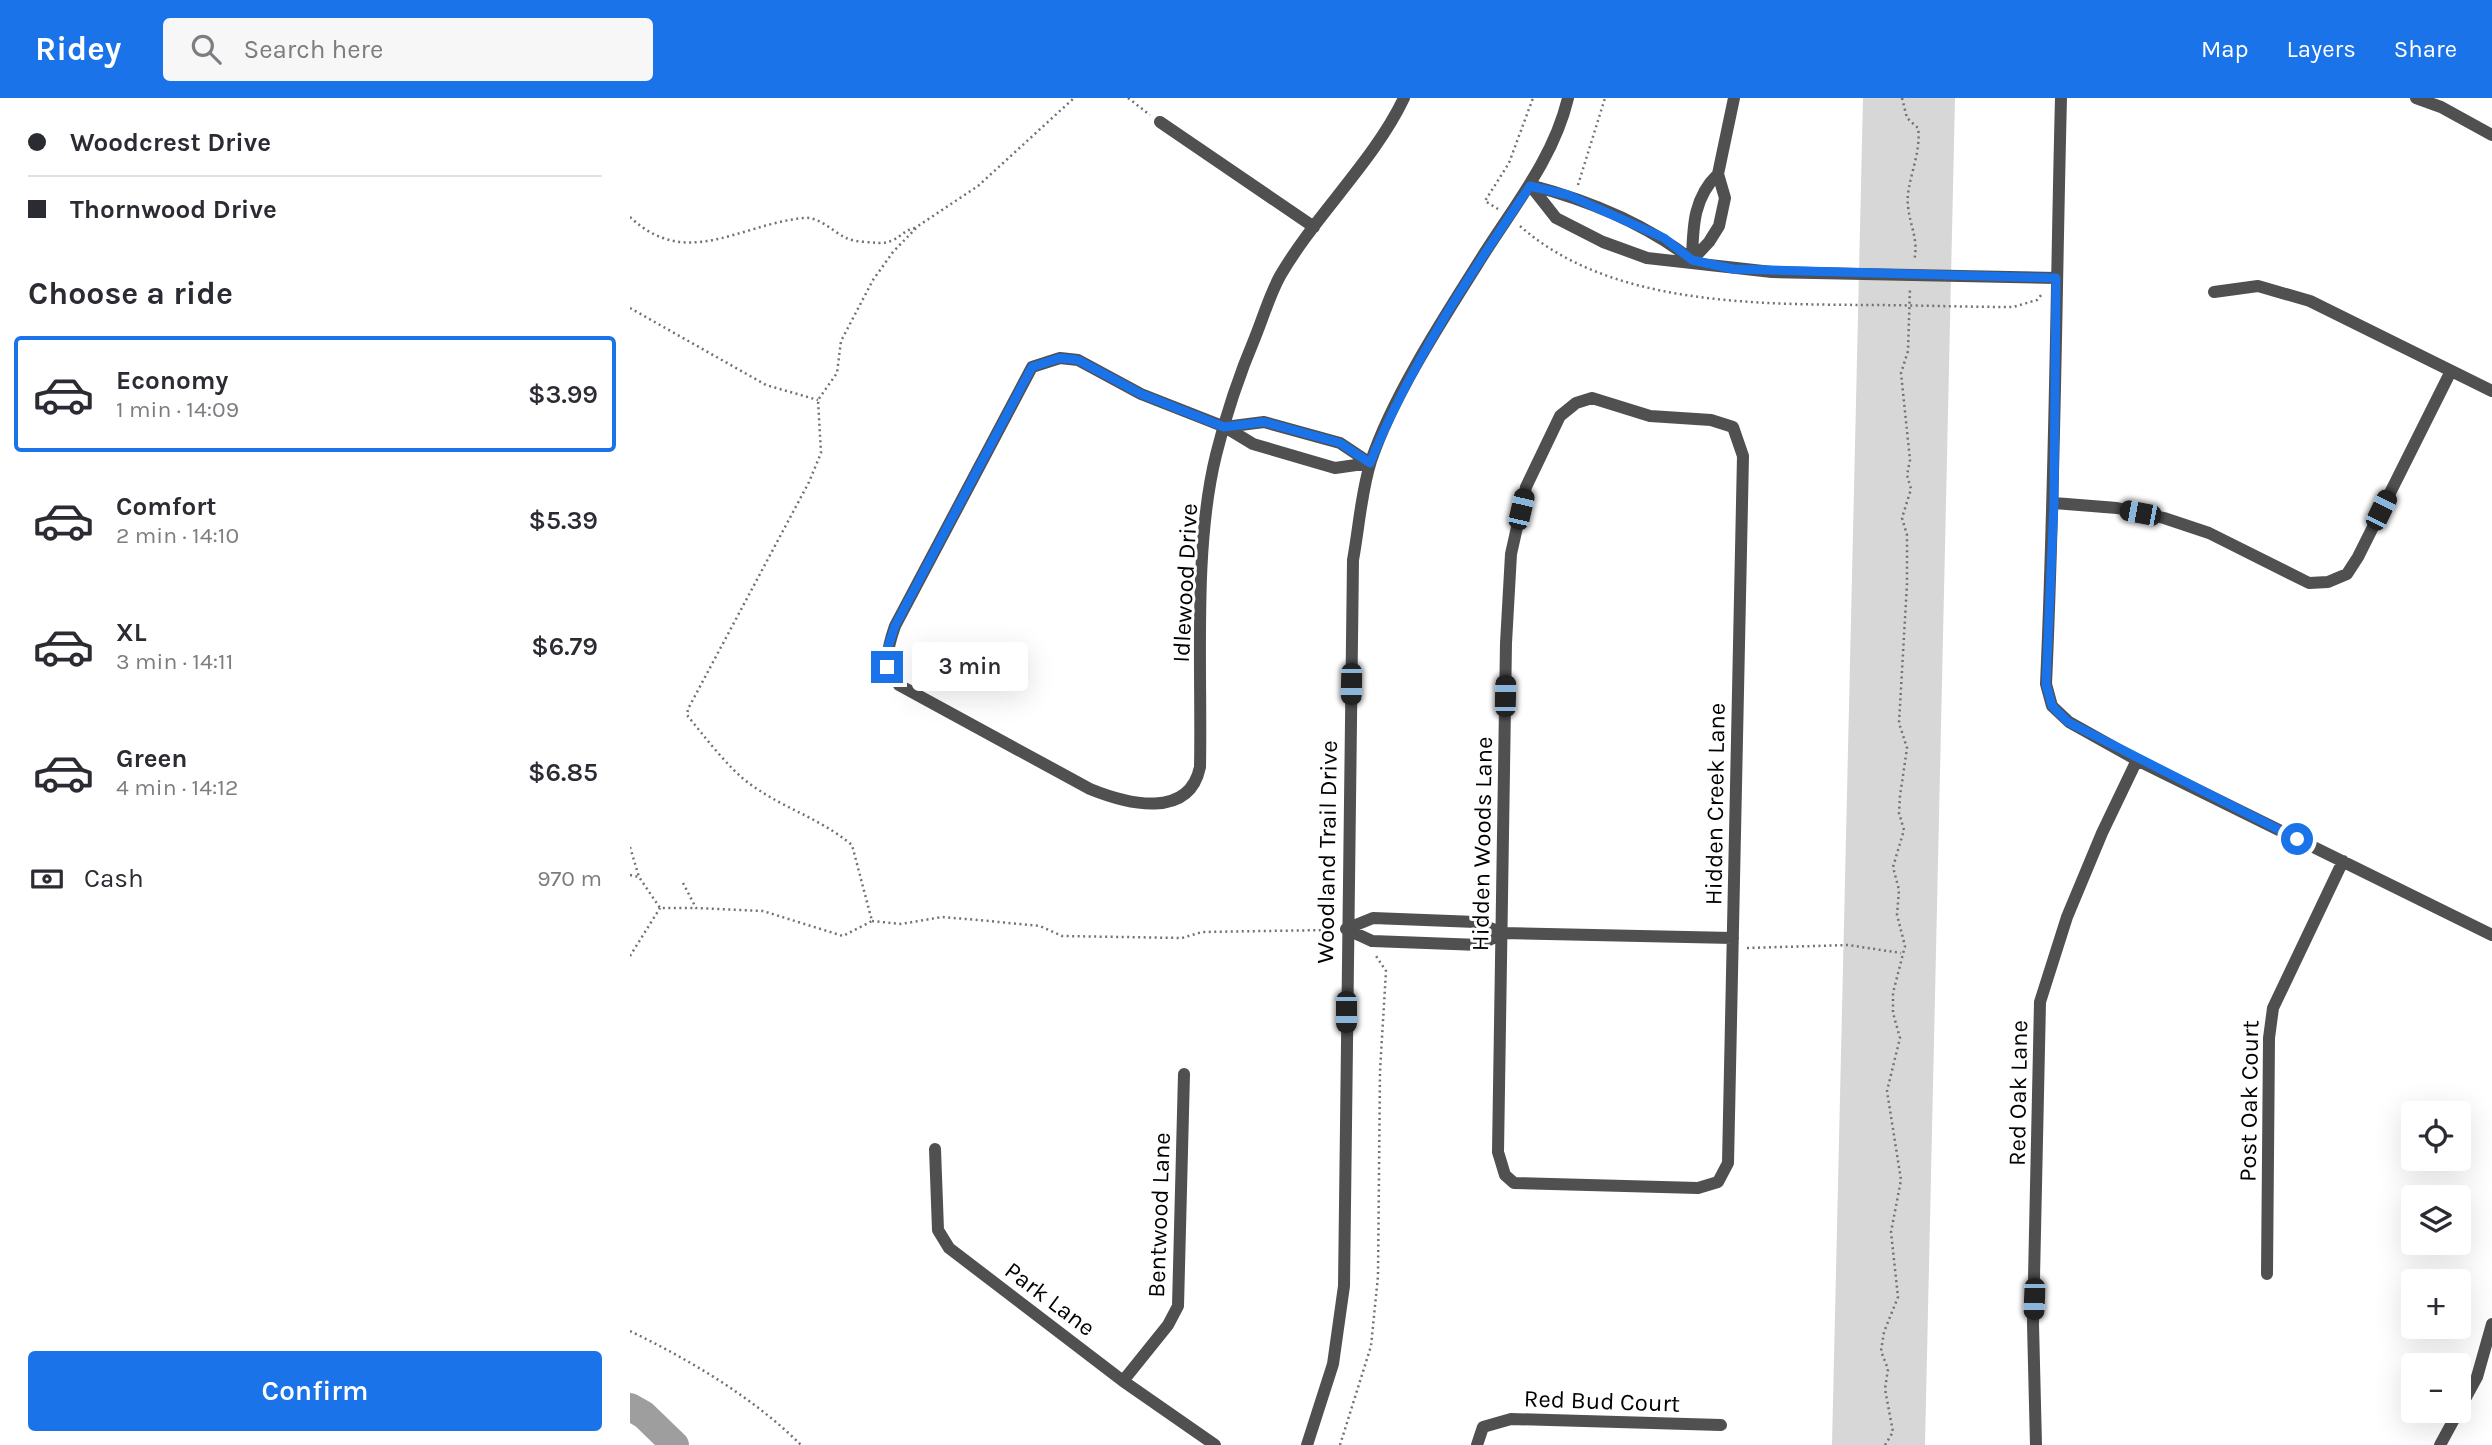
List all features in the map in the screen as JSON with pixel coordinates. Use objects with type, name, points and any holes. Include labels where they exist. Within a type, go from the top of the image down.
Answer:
[{"type":"street","name":"Idlewood Drive","points":[[1224,427],[1141,394],[1078,360],[1060,358],[1032,367],[895,626],[888,647],[887,667],[899,685],[1090,789],[1118,800],[1167,802],[1182,797],[1197,784],[1200,767],[1203,543],[1216,457],[1224,427],[1243,366],[1279,277],[1392,122],[1404,98]]},
{"type":"street","name":"Woodland Trail Drive","points":[[1307,1445],[1333,1364],[1341,1321],[1353,560],[1370,463],[1384,430],[1438,326],[1530,186],[1562,123],[1568,98]]},
{"type":"street","points":[[1692,260],[1709,242],[1719,226],[1724,198],[1718,174],[1734,98]]},
{"type":"street","points":[[2061,98],[2054,503],[2046,684],[2052,706],[2068,722],[2137,760],[2492,935]]},
{"type":"street","points":[[2416,98],[2441,107],[2492,135]]},
{"type":"street","points":[[1160,122],[1314,227]]},
{"type":"street","points":[[1692,260],[1693,222],[1704,188],[1718,174]]},
{"type":"street","points":[[1530,186],[1568,195],[1664,238],[1692,260]]},
{"type":"street","points":[[1530,186],[1556,218],[1603,242],[1647,258],[1692,260],[1733,269],[1772,272],[2056,278]]},
{"type":"street","points":[[2214,292],[2258,286],[2310,301],[2492,391]]},
{"type":"street","points":[[2054,503],[2117,508],[2164,518],[2209,533],[2309,583],[2328,582],[2347,574],[2358,557],[2451,371]]},
{"type":"street","name":"Hidden Creek Lane","points":[[1576,403],[1592,398],[1650,416],[1711,420],[1732,427],[1743,456],[1728,1163],[1718,1181]]},
{"type":"street","name":"Hidden Woods Lane","points":[[1576,403],[1560,416],[1527,487],[1511,554],[1506,643],[1498,1152],[1505,1175],[1514,1183],[1529,1185],[1698,1188],[1718,1181]]},
{"type":"street","points":[[1224,427],[1264,422],[1340,443],[1370,463]]},
{"type":"street","points":[[1224,427],[1253,444],[1335,468],[1370,463]]},
{"type":"street","name":"Red Oak Lane","points":[[2036,1445],[2033,1324],[2040,1002],[2067,917],[2102,833],[2137,760]]},
{"type":"street","name":"Post Oak Court","points":[[2267,1274],[2269,1038],[2273,1008],[2343,861]]},
{"type":"street","points":[[1346,929],[1373,918],[1476,922],[1502,933],[1733,943]]},
{"type":"street","points":[[1346,929],[1372,942],[1480,944],[1502,933]]},
{"type":"street","name":"Bentwood Lane","points":[[1124,1381],[1168,1325],[1178,1306],[1184,1074]]},
{"type":"street","name":"Park Lane","points":[[935,1149],[938,1230],[949,1248],[1124,1381],[1212,1443],[1226,1445]]},
{"type":"street","points":[[2440,1445],[2477,1377],[2492,1324]]},
{"type":"street","name":"Red Bud Court","points":[[1477,1445],[1483,1427],[1511,1419],[1721,1425]]},
{"type":"path","points":[[873,921],[852,845],[803,812],[779,803],[746,782],[687,715],[688,709],[817,463],[821,453],[818,400],[837,373],[841,341],[873,279],[893,252],[916,228],[978,186],[1074,98]]},
{"type":"path","points":[[1128,98],[1160,122]]},
{"type":"path","points":[[1568,195],[1578,185],[1605,98]]},
{"type":"path","points":[[1885,1445],[1893,1432],[1885,1389],[1888,1370],[1881,1351],[1884,1332],[1898,1297],[1891,1232],[1901,1180],[1887,1091],[1900,1038],[1893,1003],[1901,953],[1905,946],[1897,915],[1899,890],[1893,867],[1904,830],[1899,813],[1899,796],[1906,748],[1899,723],[1907,535],[1902,519],[1911,489],[1907,475],[1910,460],[1901,373],[1908,351],[1911,274],[1917,247],[1916,231],[1907,204],[1920,139],[1919,128],[1907,118],[1902,98]]},
{"type":"path","points":[[630,217],[651,234],[684,245],[806,217],[848,239],[879,243],[893,243],[909,228],[916,228]]},
{"type":"path","points":[[630,308],[765,385],[818,400]]},
{"type":"path","points":[[630,846],[639,877],[660,908]]},
{"type":"path","points":[[630,875],[639,877]]},
{"type":"path","points":[[683,883],[696,908]]},
{"type":"path","points":[[660,908],[763,911],[843,936],[873,921],[901,924],[942,917],[1040,926],[1062,936],[1182,938],[1202,932],[1329,930],[1327,956],[1377,956],[1386,971],[1380,1071],[1378,1276],[1371,1346],[1340,1445]]},
{"type":"path","points":[[630,956],[660,908]]},
{"type":"path","points":[[1733,943],[1848,945],[1901,953]]},
{"type":"path","points":[[630,1331],[664,1348],[731,1390],[801,1445]]},
{"type":"shaded area","points":[[1863,98],[1955,98],[1925,1445],[1832,1445]]},
{"type":"waterway","points":[[630,1407],[644,1415],[675,1445]]},
{"type":"route","points":[[887,667],[888,647],[895,626],[1032,367],[1060,358],[1078,360],[1141,394],[1224,427],[1264,422],[1340,443],[1370,463],[1384,430],[1438,326],[1530,186],[1568,195],[1664,238],[1692,260],[1733,269],[2056,278],[2054,503],[2046,684],[2052,706],[2068,722],[2137,760],[2297,839]]}]
